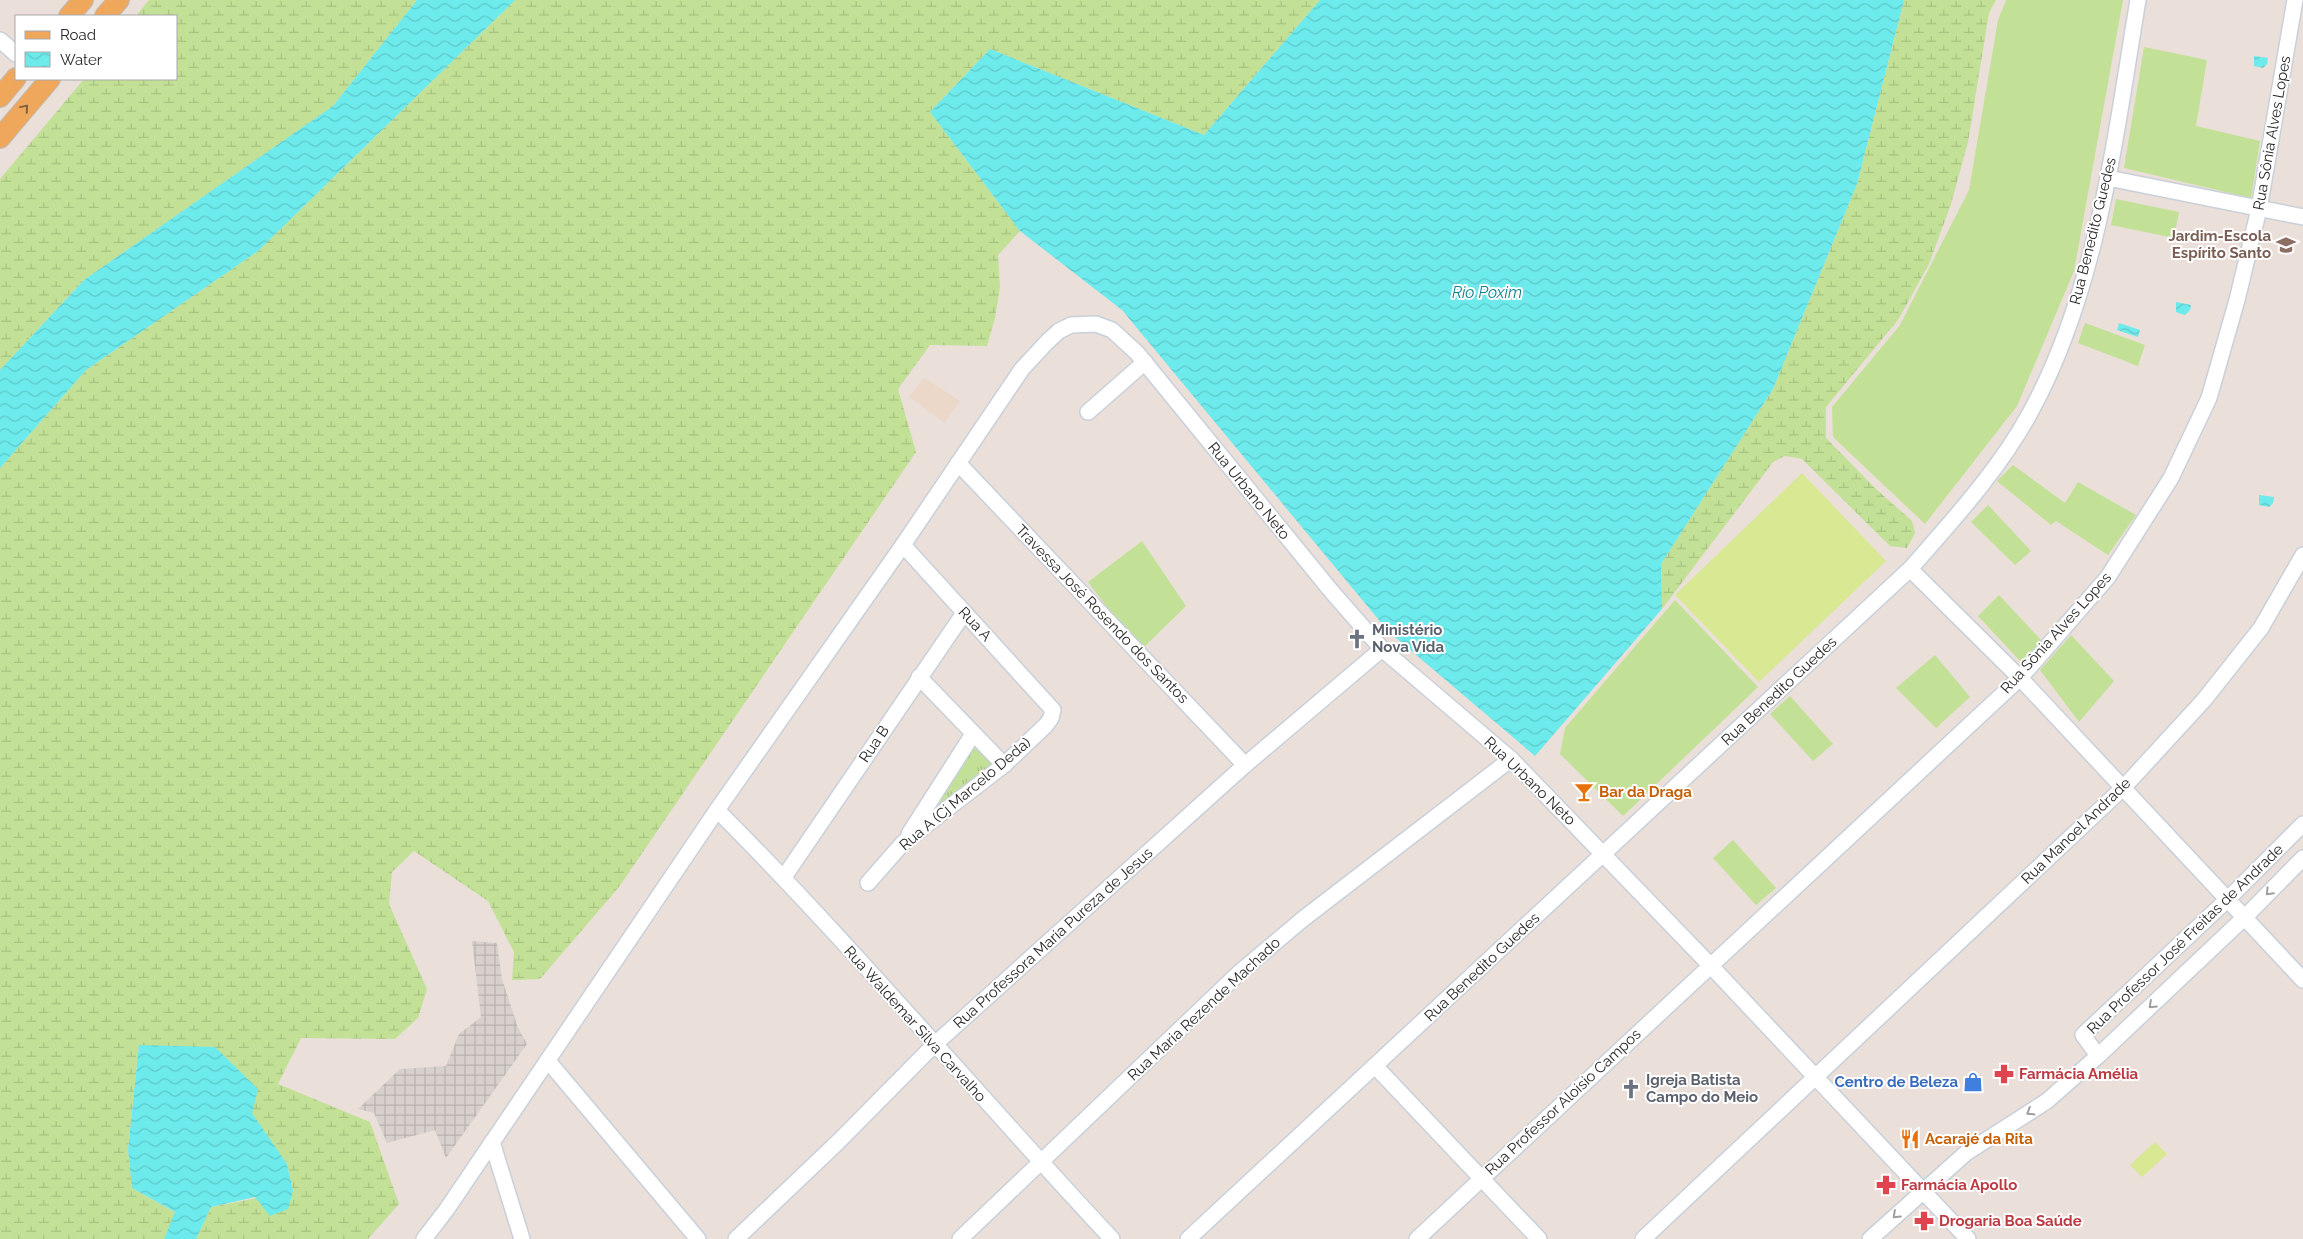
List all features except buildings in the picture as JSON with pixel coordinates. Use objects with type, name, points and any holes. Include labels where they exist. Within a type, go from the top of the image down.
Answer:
[{"type":"main road","points":[[70,15],[83,0]]},
{"type":"main road","points":[[106,15],[120,0]]},
{"type":"main road","points":[[0,97],[15,79]]},
{"type":"main road","points":[[0,138],[49,80]]},
{"type":"street","name":"Rua Benedito Guedes","points":[[1188,1239],[1910,569],[1980,489],[2030,413],[2056,356],[2081,293],[2108,178],[2138,0]]},
{"type":"street","name":"Rua Sônia Alves Lopes","points":[[1710,965],[2020,678],[2108,577],[2171,478],[2209,398],[2237,300],[2259,209],[2295,0]]},
{"type":"street","points":[[0,40],[15,53]]},
{"type":"street","points":[[2108,178],[2259,209],[2303,216]]},
{"type":"street","name":"Rua Urbano Neto","points":[[958,464],[1022,369],[1059,331],[1071,325],[1096,324],[1112,330],[1144,362],[1332,592],[1382,649],[1511,759],[1710,965],[1814,1078],[1968,1239]]},
{"type":"street","points":[[1088,412],[1144,362]]},
{"type":"street","points":[[424,1239],[448,1209],[717,810],[958,464]]},
{"type":"street","name":"Travessa José Rosendo dos Santos","points":[[958,464],[1246,765]]},
{"type":"street","name":"Rua A","points":[[903,545],[1049,703]]},
{"type":"street","name":"Rua Manoel Andrade","points":[[1642,1239],[2124,787],[2204,700],[2261,628],[2303,556]]},
{"type":"street","points":[[1910,569],[2020,678],[2303,980]]},
{"type":"street","name":"Rua B","points":[[784,877],[964,613]]},
{"type":"street","name":"Rua Professora Maria Pureza de Jesus","points":[[736,1239],[838,1142],[934,1045],[1246,765],[1382,649]]},
{"type":"street","points":[[919,677],[1004,765]]},
{"type":"street","name":"Rua A (Cj Marcelo Deda)","points":[[868,883],[903,842],[1004,765],[1051,718],[1053,710],[1049,703]]},
{"type":"street","points":[[903,842],[973,734]]},
{"type":"street","name":"Rua Maria Rezende Machado","points":[[960,1239],[1240,972],[1311,913],[1511,759]]},
{"type":"street","name":"Rua Waldemar Silva Carvalho","points":[[717,810],[784,877],[1040,1162],[1112,1239]]},
{"type":"street","name":"Rua Professor José Freitas de Andrade","points":[[2098,1056],[2083,1035],[2228,899],[2303,824]]},
{"type":"street","name":"Rua Professor José Freitas de Andrade","points":[[1870,1239],[1966,1153],[2048,1101],[2245,917],[2303,858]]},
{"type":"street","name":"Rua Professor Aloisio Campos","points":[[1417,1239],[1710,965]]},
{"type":"street","points":[[548,1060],[698,1239]]},
{"type":"street","points":[[1375,1066],[1539,1239]]},
{"type":"street","points":[[492,1142],[522,1239]]},
{"type":"shaded area","points":[[924,378],[960,401],[945,423],[909,397]]},
{"type":"shaded area","points":[[472,941],[497,943],[502,979],[518,1028],[527,1044],[446,1158],[435,1130],[387,1143],[374,1113],[358,1109],[400,1069],[446,1066],[459,1034],[481,1017]]},
{"type":"green space","points":[[149,0],[417,0],[333,106],[84,280],[0,370],[0,179],[83,80],[178,80],[178,15],[137,15]]},
{"type":"green space","points":[[515,0],[1320,0],[1204,135],[990,49],[930,112],[1020,231],[998,255],[1000,287],[995,318],[987,346],[930,345],[898,389],[916,452],[619,887],[540,979],[512,980],[514,952],[488,901],[414,851],[392,872],[389,904],[427,989],[418,1018],[395,1039],[301,1038],[278,1084],[370,1122],[399,1204],[368,1239],[196,1239],[211,1207],[293,1191],[287,1164],[251,1113],[139,1045],[128,1150],[132,1188],[176,1213],[164,1239],[0,1239],[0,468],[86,370],[258,251]]},
{"type":"green space","points":[[1904,0],[1996,0],[1989,13],[1968,142],[1951,204],[1929,264],[1898,320],[1826,407],[1826,438],[1876,489],[1912,521],[1915,533],[1907,548],[1890,546],[1802,459],[1785,456],[1773,462],[1662,609],[1661,564],[1773,389],[1857,184]]},
{"type":"green space","points":[[2006,0],[2123,0],[2074,271],[2017,406],[1925,524],[1833,437],[1832,407],[1900,325],[1969,190],[1998,20]]},
{"type":"green space","points":[[2144,47],[2207,60],[2196,126],[2260,141],[2251,198],[2124,168]]},
{"type":"green space","points":[[2116,199],[2179,212],[2174,238],[2111,225]]},
{"type":"green space","points":[[2085,323],[2145,345],[2138,366],[2078,343]]},
{"type":"green space","points":[[2013,465],[2065,503],[2078,482],[2136,515],[2108,555],[2056,521],[2051,525],[1997,481]]},
{"type":"green space","points":[[1802,473],[1886,561],[1759,682],[1675,595]]},
{"type":"green space","points":[[1988,505],[2031,551],[2015,565],[1971,522]]},
{"type":"green space","points":[[1142,541],[1186,606],[1140,651],[1088,582]]},
{"type":"green space","points":[[1999,595],[2042,641],[2021,662],[1978,616]]},
{"type":"green space","points":[[1675,600],[1758,687],[1623,816],[1560,754],[1565,728]]},
{"type":"green space","points":[[2071,635],[2114,681],[2079,722],[2040,670]]},
{"type":"green space","points":[[1935,655],[1970,697],[1936,728],[1896,688]]},
{"type":"green space","points":[[1790,696],[1833,744],[1813,761],[1770,714]]},
{"type":"green space","points":[[973,745],[994,765],[925,819]]},
{"type":"green space","points":[[1733,840],[1776,888],[1756,905],[1713,858]]},
{"type":"green space","points":[[2155,1142],[2167,1154],[2142,1177],[2130,1165]]},
{"type":"water","points":[[417,0],[515,0],[258,251],[86,370],[0,468],[0,370],[84,280],[333,106]]},
{"type":"water","name":"Rio Poxim","points":[[1320,0],[1904,0],[1857,184],[1773,389],[1661,564],[1662,609],[1535,756],[1388,631],[1122,310],[1020,231],[930,112],[990,49],[1204,135]]},
{"type":"water","points":[[2254,56],[2268,58],[2267,64],[2263,68],[2254,66]]},
{"type":"water","points":[[2176,302],[2191,305],[2190,310],[2185,315],[2176,312]]},
{"type":"water","points":[[2119,323],[2140,330],[2138,337],[2117,330]]},
{"type":"water","points":[[2259,495],[2274,497],[2273,503],[2269,507],[2259,505]]},
{"type":"water","points":[[139,1045],[215,1047],[258,1089],[252,1113],[287,1164],[293,1191],[288,1209],[270,1216],[255,1197],[211,1207],[196,1239],[164,1239],[175,1212],[132,1188],[128,1150]]},
{"type":"place","name":"Jardim-Escola Espírito Santo","points":[[2286,245]]},
{"type":"place","name":"Ministério Nova Vida","points":[[1357,639]]},
{"type":"place","name":"Bar da Draga","points":[[1584,792]]},
{"type":"place","name":"Farmácia Amélia","points":[[2004,1074]]},
{"type":"place","name":"Centro de Beleza","points":[[1973,1082]]},
{"type":"place","name":"Igreja Batista Campo do Meio","points":[[1631,1089]]},
{"type":"place","name":"Acarajé da Rita","points":[[1910,1139]]},
{"type":"place","name":"Farmácia Apollo","points":[[1886,1185]]},
{"type":"place","name":"Drogaria Boa Saúde","points":[[1924,1221]]}]
